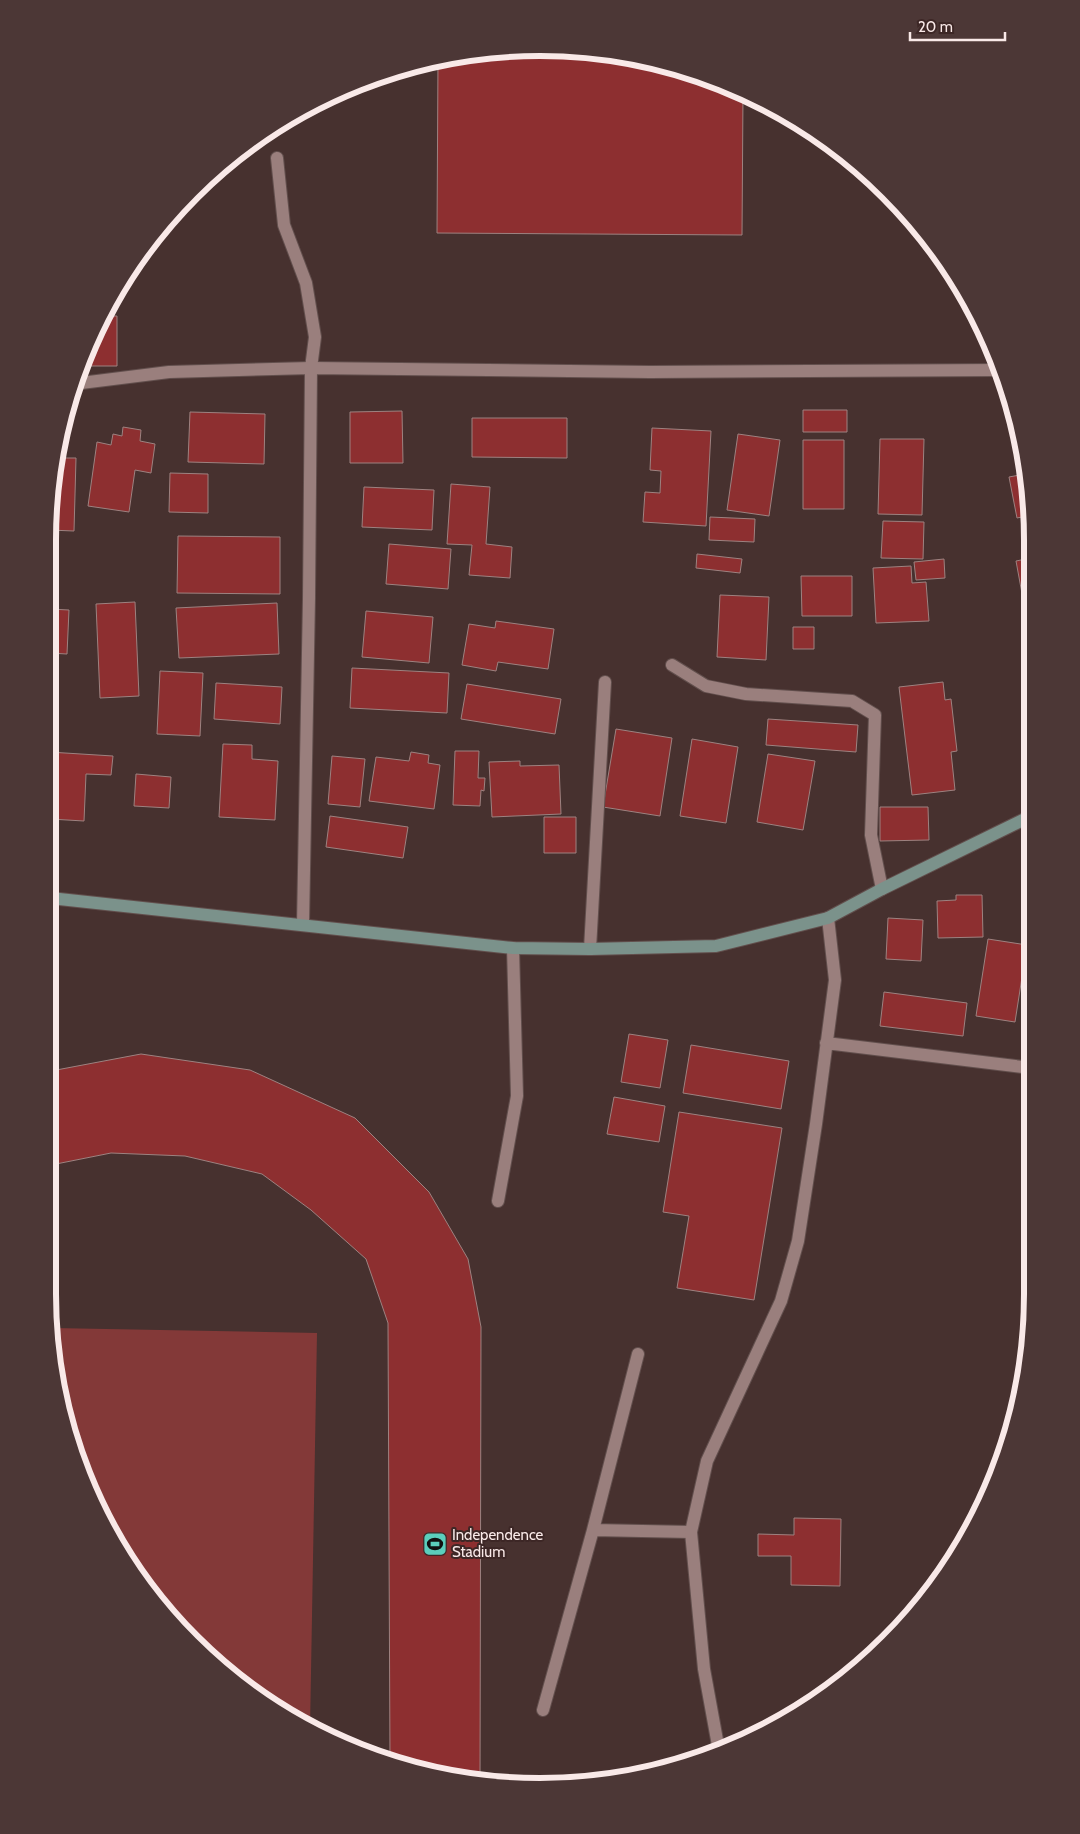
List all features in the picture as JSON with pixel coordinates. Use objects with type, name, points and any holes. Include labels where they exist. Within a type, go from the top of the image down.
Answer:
[{"type":"street","points":[[277,158],[284,225],[306,283],[315,337],[311,368],[303,925]]},
{"type":"street","points":[[83,383],[169,372],[311,368],[650,372],[993,370]]},
{"type":"street","points":[[672,665],[706,686],[746,694],[852,700],[874,715],[871,835],[882,889]]},
{"type":"street","points":[[590,949],[605,682]]},
{"type":"street","points":[[56,899],[513,948],[590,949],[716,946],[828,918],[882,889],[1024,819]]},
{"type":"street","points":[[718,1744],[704,1669],[691,1532],[707,1461],[781,1301],[798,1241],[835,980],[828,918]]},
{"type":"street","points":[[498,1201],[517,1096],[513,948]]},
{"type":"street","points":[[826,1043],[1024,1067]]},
{"type":"street","points":[[543,1710],[593,1530],[638,1354]]},
{"type":"street","points":[[593,1530],[691,1532]]},
{"type":"shaded area","points":[[57,1328],[317,1333],[310,1720],[271,1696],[221,1658],[176,1613],[138,1563],[106,1508],[82,1449],[66,1388]]},
{"type":"building","points":[[508,57],[572,57],[603,60],[665,73],[695,82],[743,101],[742,235],[437,233],[438,68],[477,60]]},
{"type":"building","points":[[111,316],[117,316],[117,366],[89,366]]},
{"type":"building","points":[[803,410],[847,410],[847,432],[803,432]]},
{"type":"building","points":[[402,411],[403,463],[350,463],[350,412]]},
{"type":"building","points":[[190,412],[265,414],[264,464],[188,462]]},
{"type":"building","points":[[472,418],[567,418],[567,458],[472,457]]},
{"type":"building","points":[[123,427],[141,430],[140,441],[155,444],[151,473],[135,470],[129,512],[88,506],[97,442],[111,445],[113,434],[122,436]]},
{"type":"building","points":[[652,428],[711,431],[706,526],[643,522],[645,492],[660,493],[661,471],[650,470]]},
{"type":"building","points":[[738,434],[780,440],[769,516],[727,510]]},
{"type":"building","points":[[880,439],[924,439],[922,515],[878,514]]},
{"type":"building","points":[[803,440],[844,440],[844,509],[803,509]]},
{"type":"building","points":[[64,458],[76,458],[74,531],[56,530],[60,477]]},
{"type":"building","points":[[170,473],[208,474],[208,513],[169,512]]},
{"type":"building","points":[[1020,475],[1023,517],[1017,518],[1009,477]]},
{"type":"building","points":[[451,484],[490,487],[486,544],[512,547],[510,578],[469,575],[472,545],[447,544]]},
{"type":"building","points":[[364,487],[434,490],[432,530],[362,527]]},
{"type":"building","points":[[710,517],[755,519],[754,542],[709,540]]},
{"type":"building","points":[[883,521],[924,522],[923,559],[881,558]]},
{"type":"building","points":[[178,536],[280,537],[280,594],[177,593]]},
{"type":"building","points":[[389,544],[451,549],[448,589],[386,584]]},
{"type":"building","points":[[697,554],[742,559],[740,573],[696,568]]},
{"type":"building","points":[[944,559],[945,578],[916,580],[914,562]]},
{"type":"building","points":[[1024,559],[1024,605],[1016,561]]},
{"type":"building","points":[[911,566],[912,583],[926,582],[929,621],[876,623],[873,568]]},
{"type":"building","points":[[801,576],[852,576],[852,616],[802,616]]},
{"type":"building","points":[[720,595],[769,597],[766,660],[717,657]]},
{"type":"building","points":[[135,602],[139,696],[100,698],[96,604]]},
{"type":"building","points":[[277,603],[279,654],[179,658],[176,608]]},
{"type":"building","points":[[56,609],[69,610],[67,654],[56,653]]},
{"type":"building","points":[[366,611],[433,617],[429,663],[362,657]]},
{"type":"building","points":[[496,621],[554,629],[548,669],[498,662],[496,671],[462,665],[469,624],[495,628]]},
{"type":"building","points":[[793,627],[814,627],[814,649],[793,649]]},
{"type":"building","points":[[352,668],[449,673],[447,713],[350,708]]},
{"type":"building","points":[[160,671],[203,673],[200,736],[157,734]]},
{"type":"building","points":[[943,682],[945,700],[951,699],[957,751],[951,752],[955,790],[912,795],[899,687]]},
{"type":"building","points":[[216,683],[282,687],[280,724],[214,719]]},
{"type":"building","points":[[467,684],[561,699],[555,734],[461,719]]},
{"type":"building","points":[[768,719],[858,725],[856,752],[766,745]]},
{"type":"building","points":[[616,729],[672,738],[660,816],[603,807]]},
{"type":"building","points":[[692,739],[738,747],[726,823],[680,816]]},
{"type":"building","points":[[223,744],[252,745],[252,759],[278,761],[275,820],[219,817]]},
{"type":"building","points":[[455,751],[479,751],[478,778],[485,778],[484,791],[481,790],[480,806],[453,805]]},
{"type":"building","points":[[56,752],[113,756],[111,775],[86,774],[84,821],[56,819]]},
{"type":"building","points":[[411,752],[429,755],[428,763],[440,765],[434,809],[369,801],[376,757],[409,761]]},
{"type":"building","points":[[768,754],[815,761],[803,830],[757,822]]},
{"type":"building","points":[[332,756],[365,759],[360,807],[328,804]]},
{"type":"building","points":[[520,761],[520,766],[559,765],[561,814],[492,817],[489,762]]},
{"type":"building","points":[[136,774],[171,777],[169,808],[134,806]]},
{"type":"building","points":[[880,807],[928,807],[929,840],[880,841]]},
{"type":"building","points":[[330,816],[408,827],[403,858],[326,847]]},
{"type":"building","points":[[544,817],[576,817],[576,853],[544,853]]},
{"type":"building","points":[[956,895],[982,895],[983,937],[938,938],[937,901],[956,900]]},
{"type":"building","points":[[888,918],[923,920],[921,961],[886,959]]},
{"type":"building","points":[[988,939],[1024,945],[1024,964],[1015,1022],[976,1016]]},
{"type":"building","points":[[884,992],[967,1003],[963,1036],[880,1026]]},
{"type":"building","points":[[629,1034],[668,1040],[660,1088],[621,1082]]},
{"type":"building","points":[[691,1045],[789,1061],[781,1109],[683,1093]]},
{"type":"building","name":"Independence Stadium","points":[[141,1054],[250,1070],[355,1118],[429,1192],[468,1259],[481,1327],[480,1774],[415,1761],[390,1753],[388,1323],[366,1259],[311,1210],[262,1174],[185,1156],[111,1153],[56,1164],[56,1070]]},
{"type":"building","points":[[614,1097],[665,1106],[659,1142],[607,1134]]},
{"type":"building","points":[[679,1112],[782,1128],[754,1300],[677,1288],[689,1216],[663,1212]]},
{"type":"building","points":[[794,1518],[841,1519],[840,1586],[791,1585],[791,1556],[758,1556],[758,1534],[794,1535]]},
{"type":"place","name":"Independence Stadium","points":[[435,1544]]}]
